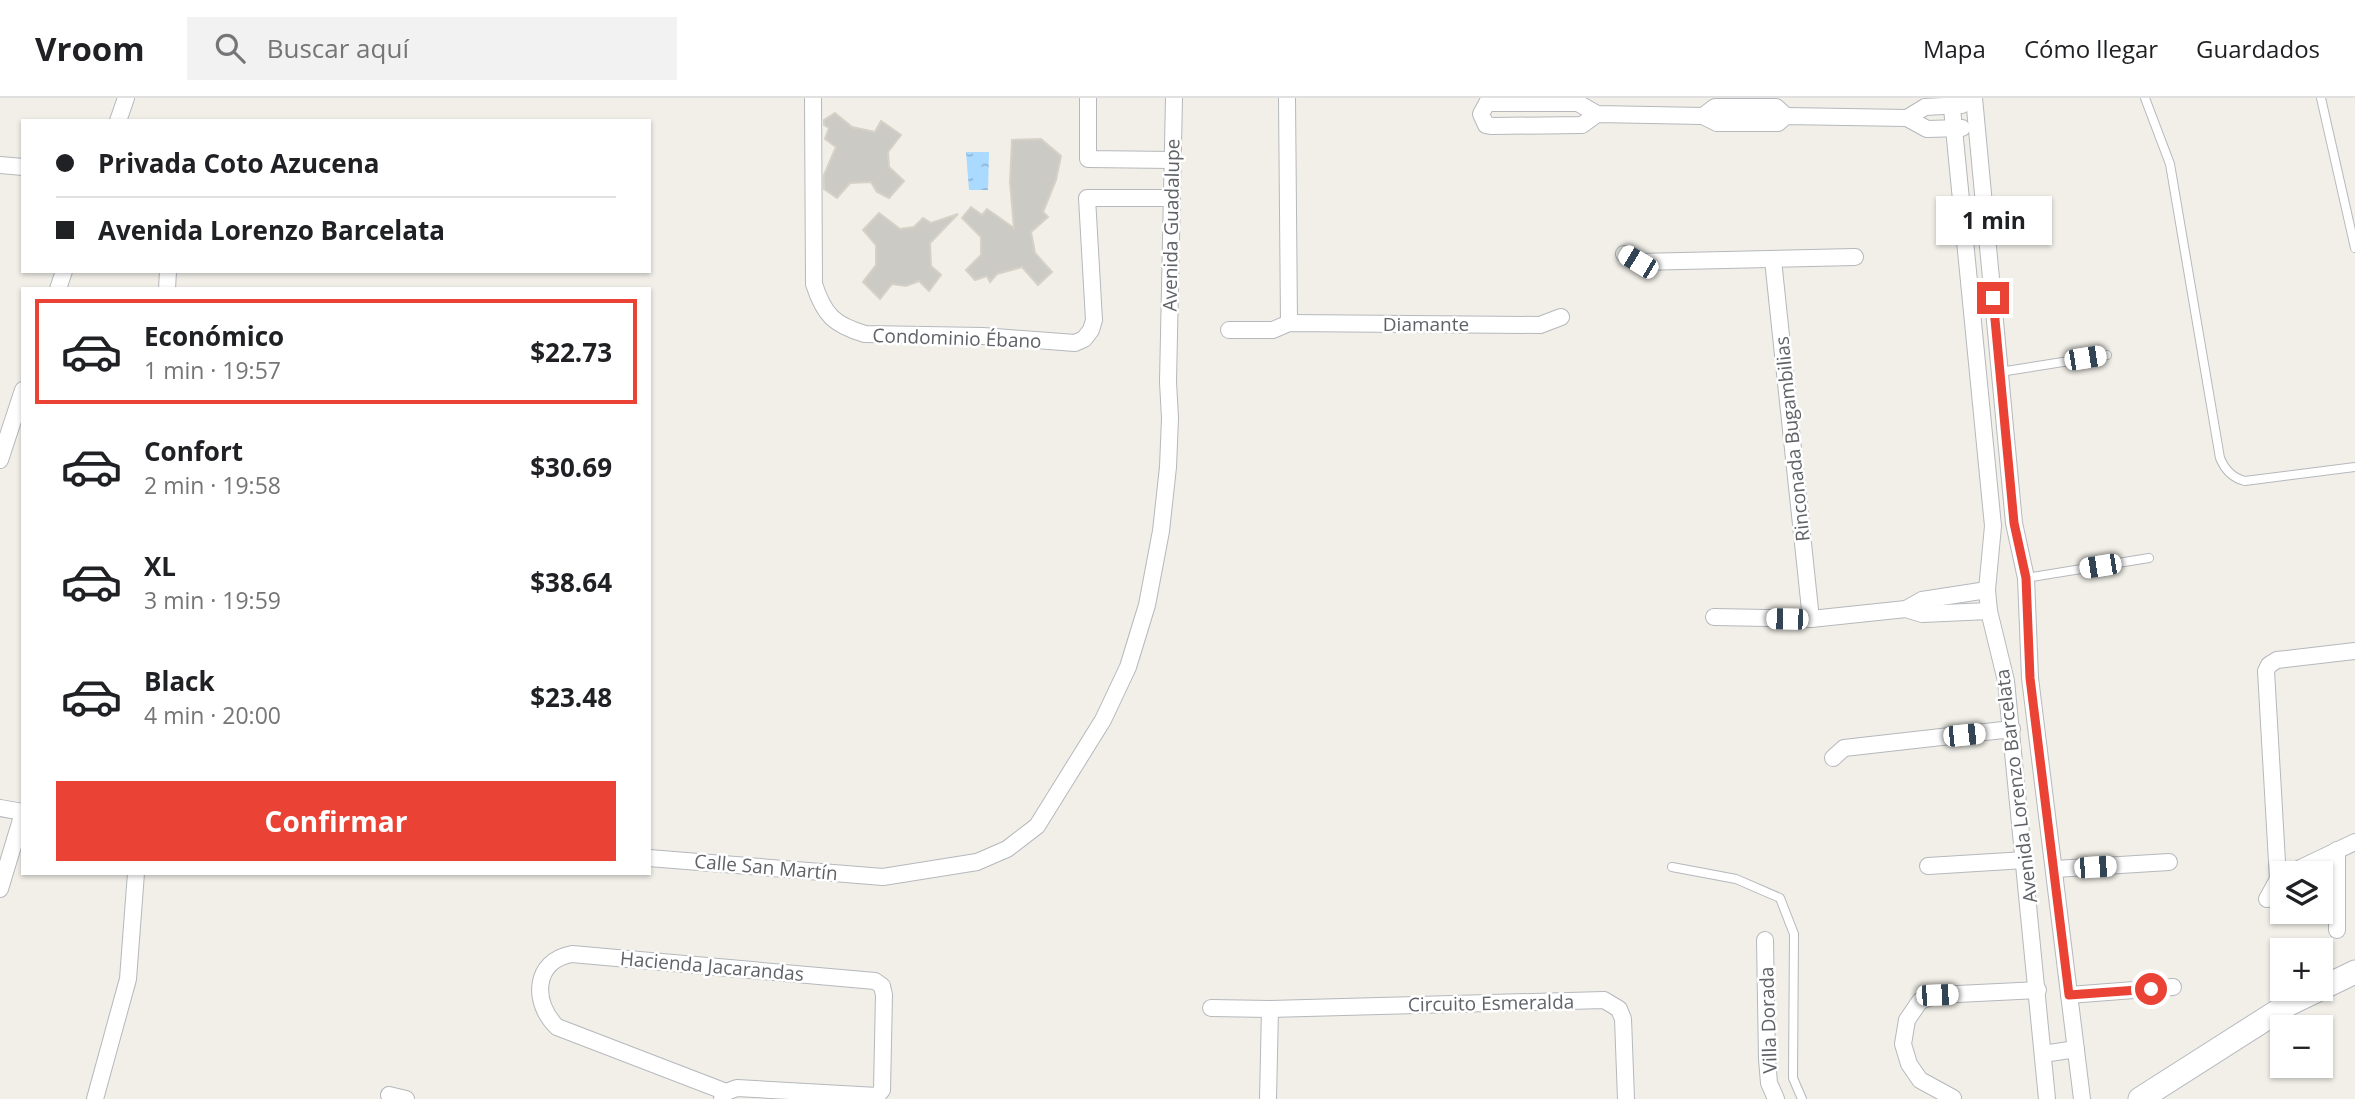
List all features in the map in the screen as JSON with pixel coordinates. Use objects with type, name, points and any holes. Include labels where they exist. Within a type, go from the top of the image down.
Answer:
[{"type":"street","points":[[119,119],[126,98]]},
{"type":"street","name":"Condominio Ébano","points":[[813,98],[814,284],[820,303],[832,319],[848,329],[865,334],[983,336],[1065,343],[1084,339],[1094,320],[1087,198],[1172,198]]},
{"type":"street","points":[[1088,98],[1088,159],[1172,160]]},
{"type":"street","name":"Avenida Guadalupe","points":[[883,877],[977,862],[1007,849],[1037,826],[1103,719],[1128,667],[1147,606],[1161,531],[1170,418],[1174,98]]},
{"type":"street","points":[[1287,98],[1289,323]]},
{"type":"street","points":[[1907,118],[1925,107],[1974,101]]},
{"type":"street","name":"Avenida Lorenzo Barcelata","points":[[1974,101],[2014,523],[2026,578],[2030,678],[2082,1099]]},
{"type":"street","name":"Avenida Lorenzo Barcelata","points":[[1951,102],[1993,526],[1987,590],[1989,611],[2006,681],[2012,729],[2047,1099]]},
{"type":"street","points":[[1597,114],[1581,125],[1492,126],[1486,125],[1481,114],[1487,103],[1577,103],[1597,114],[1703,116],[1714,107],[1776,107],[1787,116],[1907,118],[1927,129],[1977,127]]},
{"type":"street","points":[[0,165],[21,167]]},
{"type":"street","points":[[1961,201],[1984,200]]},
{"type":"street","points":[[1624,254],[1638,262],[1855,257]]},
{"type":"street","name":"Rinconada Bugambilias","points":[[1773,260],[1811,619]]},
{"type":"street","name":"Diamante","points":[[1229,330],[1273,330],[1289,323],[1540,325],[1561,317]]},
{"type":"street","points":[[0,460],[8,408],[21,392]]},
{"type":"street","points":[[1993,526],[2002,519],[2014,523]]},
{"type":"street","points":[[1906,610],[1922,600],[1987,590]]},
{"type":"street","points":[[1714,617],[1811,619],[1906,610],[1923,614],[1989,611]]},
{"type":"street","points":[[2282,861],[2266,671],[2269,665],[2277,660],[2355,651]]},
{"type":"street","points":[[2006,681],[2020,684],[2030,678]]},
{"type":"street","points":[[1833,758],[1844,748],[2012,729]]},
{"type":"street","points":[[0,807],[21,812]]},
{"type":"street","points":[[0,889],[21,820]]},
{"type":"street","points":[[2314,861],[2355,842]]},
{"type":"street","points":[[2337,850],[2337,930]]},
{"type":"street","name":"Calle San Martín","points":[[651,858],[883,877]]},
{"type":"street","points":[[1928,866],[2025,860]]},
{"type":"street","points":[[2055,869],[2169,862]]},
{"type":"street","points":[[95,1099],[128,979],[136,875]]},
{"type":"street","points":[[2267,899],[2270,895]]},
{"type":"street","name":"Villa Dorada","points":[[1765,940],[1767,1059],[1769,1083],[1776,1099]]},
{"type":"street","name":"Hacienda Jacarandas","points":[[724,1096],[556,1027],[544,1010],[540,996],[539,983],[545,971],[562,956],[572,954],[875,981],[882,986],[882,1090],[877,1096],[747,1094]]},
{"type":"street","points":[[2140,1099],[2167,1090],[2289,1004],[2355,972]]},
{"type":"street","points":[[2069,995],[2173,987]]},
{"type":"street","points":[[1953,1098],[1920,1080],[1909,1064],[1903,1044],[1907,1020],[1920,1001],[1937,995],[2038,990]]},
{"type":"street","name":"Circuito Esmeralda","points":[[1211,1008],[1270,1009],[1604,1000],[1619,1009],[1623,1019],[1626,1099]]},
{"type":"street","points":[[1268,1099],[1270,1009]]},
{"type":"street","points":[[2043,1054],[2076,1049]]},
{"type":"street","points":[[724,1096],[731,1089],[747,1094]]},
{"type":"street","points":[[389,1095],[405,1099]]},
{"type":"lane","points":[[2145,98],[2169,164],[2220,458],[2224,467],[2238,479],[2245,481],[2355,467]]},
{"type":"lane","points":[[2321,98],[2355,248]]},
{"type":"lane","points":[[2000,372],[2106,355]]},
{"type":"lane","points":[[2026,578],[2149,558]]},
{"type":"lane","points":[[1672,867],[1736,879],[1780,898],[1794,934],[1793,1077],[1802,1099]]},
{"type":"water","points":[[966,152],[989,152],[988,190],[969,190]]},
{"type":"building","points":[[835,113],[852,127],[875,132],[881,121],[901,135],[888,152],[889,167],[904,181],[889,198],[877,192],[871,182],[850,183],[837,198],[824,189],[824,175],[836,147],[825,139],[829,128],[824,125],[824,120]]},
{"type":"building","points":[[1041,139],[1061,156],[1056,180],[1043,212],[1048,217],[1031,232],[1035,253],[1052,272],[1038,285],[1022,267],[997,274],[990,282],[987,276],[975,280],[966,270],[981,255],[981,237],[962,218],[971,207],[982,215],[987,209],[1014,228],[1010,182],[1012,140]]},
{"type":"building","points":[[879,213],[900,229],[914,227],[923,218],[931,223],[958,214],[930,243],[931,266],[941,275],[929,291],[919,281],[906,286],[892,284],[880,299],[863,282],[876,265],[876,245],[863,230]]},
{"type":"route","points":[[1993,298],[2014,523],[2026,578],[2030,678],[2069,995],[2151,989]]}]
